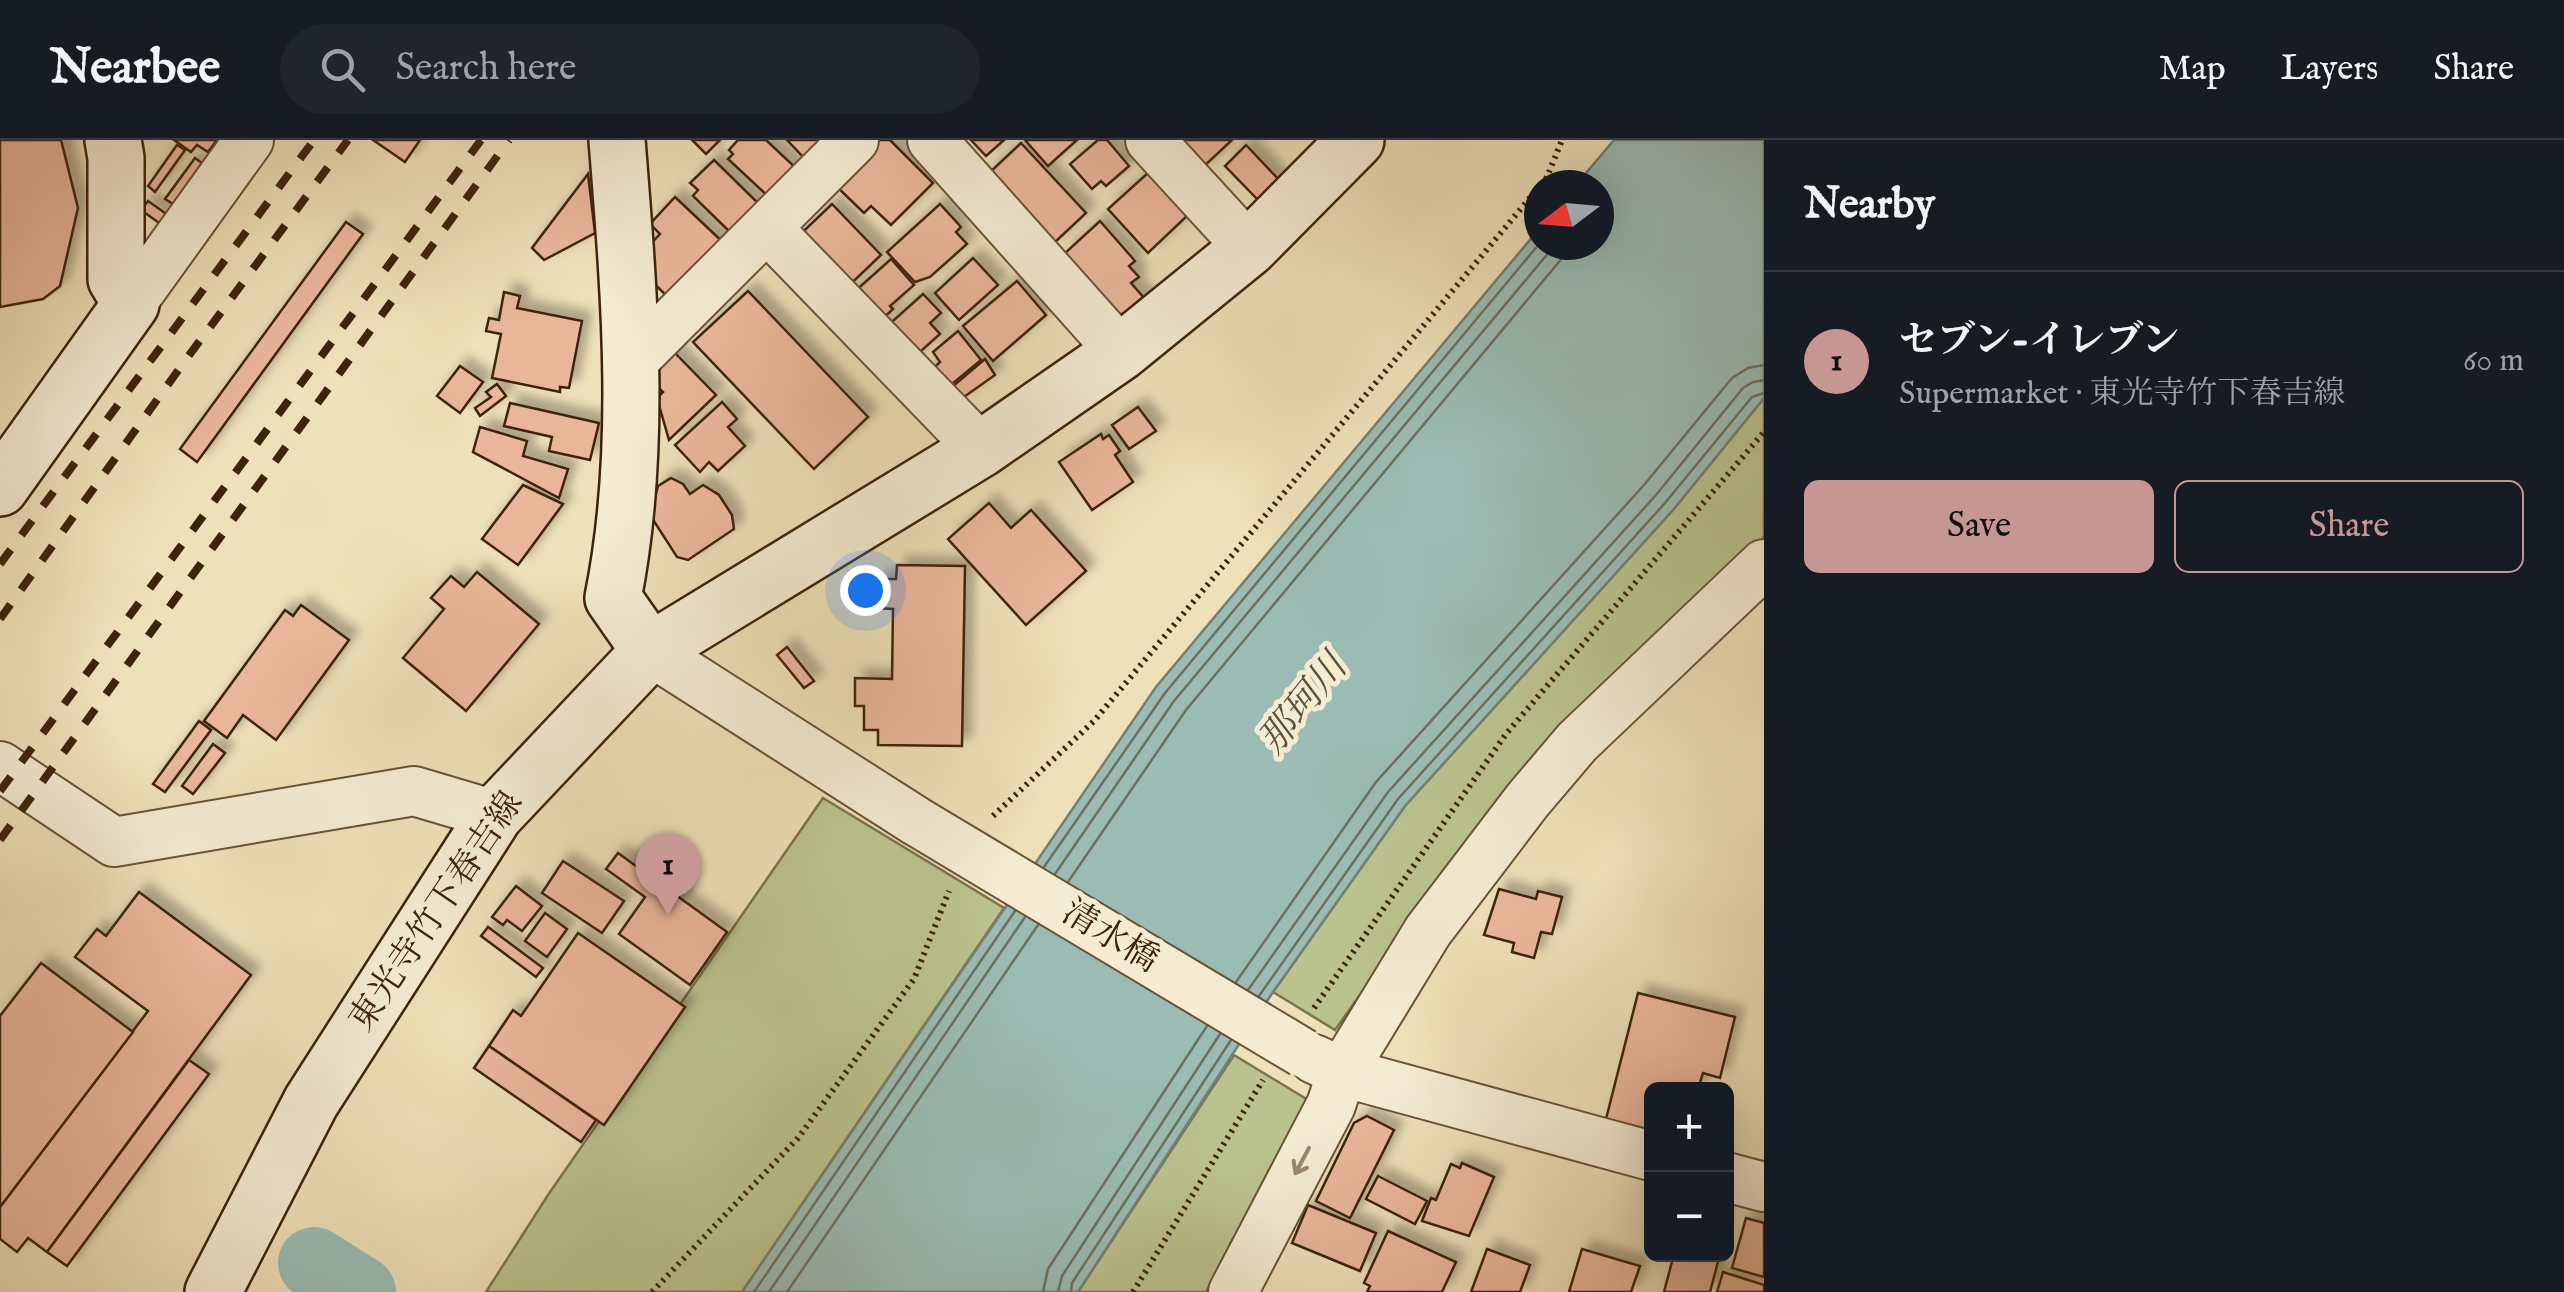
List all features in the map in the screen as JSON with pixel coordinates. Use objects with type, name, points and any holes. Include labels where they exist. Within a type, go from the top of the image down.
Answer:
[{"type":"main road","points":[[0,488],[131,304],[116,279],[113,140]]},
{"type":"main road","points":[[617,140],[630,364],[626,536],[613,598],[650,650]]},
{"type":"main road","name":"東光寺竹下春吉線","points":[[213,1292],[311,1102],[495,815],[650,650],[981,449],[1121,352],[1249,248],[1356,140]]},
{"type":"street","points":[[131,304],[249,140]]},
{"type":"street","points":[[630,364],[854,140]]},
{"type":"street","points":[[932,140],[1121,352]]},
{"type":"street","points":[[1150,140],[1249,248]]},
{"type":"street","points":[[768,229],[981,449]]},
{"type":"street","points":[[1233,1292],[1332,1105],[1322,1062],[1577,742],[1764,564]]},
{"type":"street","name":"清水橋","points":[[650,650],[916,820],[1322,1062],[1644,1154]]},
{"type":"street","points":[[0,766],[114,842],[414,791],[495,815]]},
{"type":"street","points":[[1734,1179],[1764,1187]]},
{"type":"path","points":[[1550,170],[1562,140]]},
{"type":"path","points":[[988,826],[997,810],[1094,721],[1524,205]]},
{"type":"path","points":[[652,1292],[798,1138],[914,980],[950,890]]},
{"type":"green space","points":[[1764,398],[1764,536],[1760,542],[1475,833],[1335,1030],[1273,992],[1405,806],[1673,510]]},
{"type":"green space","points":[[823,798],[1004,908],[742,1292],[486,1292],[548,1195]]},
{"type":"green space","points":[[1234,1055],[1308,1100],[1206,1292],[1078,1292]]},
{"type":"water","name":"那珂川","points":[[1614,140],[1764,140],[1764,398],[1673,510],[1405,806],[1273,992],[1078,1292],[742,1292],[1156,687],[1524,247],[1524,260],[1614,260],[1614,170],[1589,170]]},
{"type":"building","points":[[0,140],[61,140],[78,208],[60,286],[43,299],[0,307]]},
{"type":"building","points":[[174,140],[217,140],[208,152],[197,145],[191,152]]},
{"type":"building","points":[[373,140],[420,140],[405,162]]},
{"type":"building","points":[[692,140],[720,140],[706,154]]},
{"type":"building","points":[[738,140],[766,140],[798,170],[771,199],[728,159],[733,154],[729,150]]},
{"type":"building","points":[[787,140],[826,140],[806,160]]},
{"type":"building","points":[[880,140],[890,140],[933,183],[891,225],[871,206],[864,213],[835,185]]},
{"type":"building","points":[[971,140],[1004,140],[986,156]]},
{"type":"building","points":[[1025,140],[1077,140],[1048,166]]},
{"type":"building","points":[[1098,140],[1107,140],[1129,166],[1106,186],[1101,181],[1092,189],[1070,164]]},
{"type":"building","points":[[1186,140],[1232,140],[1200,170],[1178,147]]},
{"type":"building","points":[[1021,143],[1086,213],[1052,245],[987,175]]},
{"type":"building","points":[[177,145],[185,150],[155,192],[148,186]]},
{"type":"building","points":[[1246,145],[1281,182],[1260,202],[1225,166]]},
{"type":"building","points":[[195,158],[202,163],[173,204],[165,199]]},
{"type":"building","points":[[714,160],[761,206],[733,235],[693,196],[698,190],[690,183]]},
{"type":"building","points":[[1149,172],[1188,215],[1148,253],[1108,209]]},
{"type":"building","points":[[588,174],[595,233],[544,260],[532,248]]},
{"type":"building","points":[[675,197],[727,246],[673,302],[643,273],[642,253],[660,234],[650,224]]},
{"type":"building","points":[[148,201],[168,215],[162,225],[141,210]]},
{"type":"building","points":[[832,204],[881,255],[837,297],[788,246]]},
{"type":"building","points":[[940,204],[961,227],[956,232],[967,244],[930,277],[915,282],[887,252]]},
{"type":"building","points":[[1100,221],[1135,261],[1129,266],[1139,277],[1131,283],[1151,306],[1128,327],[1064,254]]},
{"type":"building","points":[[346,222],[363,234],[197,462],[180,449]]},
{"type":"building","points":[[973,258],[998,285],[959,320],[935,293]]},
{"type":"building","points":[[891,259],[914,285],[874,327],[842,303]]},
{"type":"building","points":[[1017,281],[1046,315],[993,361],[963,326]]},
{"type":"building","points":[[748,291],[868,417],[814,469],[693,342]]},
{"type":"building","points":[[504,292],[520,296],[517,308],[582,321],[569,388],[560,387],[560,392],[492,378],[501,334],[486,331],[489,318],[499,320]]},
{"type":"building","points":[[923,294],[941,313],[930,323],[940,334],[902,368],[875,337]]},
{"type":"building","points":[[958,331],[981,360],[934,399],[919,382],[940,362],[933,352]]},
{"type":"building","points":[[673,351],[716,395],[669,440],[657,398],[663,392],[647,376]]},
{"type":"building","points":[[985,359],[995,375],[961,399],[952,387]]},
{"type":"building","points":[[460,366],[483,382],[460,413],[437,396]]},
{"type":"building","points":[[497,384],[506,396],[480,416],[475,408],[491,397],[486,392]]},
{"type":"building","points":[[722,402],[737,419],[728,427],[745,446],[718,471],[709,462],[700,472],[675,445]]},
{"type":"building","points":[[510,403],[599,423],[590,460],[549,451],[552,437],[504,426]]},
{"type":"building","points":[[1138,407],[1156,431],[1129,449],[1112,425]]},
{"type":"building","points":[[480,427],[527,441],[523,456],[568,469],[559,498],[473,452]]},
{"type":"building","points":[[1101,434],[1103,439],[1109,435],[1120,451],[1115,455],[1133,482],[1092,510],[1059,462]]},
{"type":"building","points":[[671,478],[683,484],[690,494],[703,485],[719,495],[732,515],[734,529],[688,560],[677,557],[650,515],[658,486]]},
{"type":"building","points":[[523,485],[563,504],[518,565],[482,539]]},
{"type":"building","points":[[989,503],[1011,528],[1031,510],[1086,571],[1026,625],[948,539]]},
{"type":"building","points":[[897,565],[965,566],[962,746],[878,745],[878,730],[864,730],[864,706],[855,706],[855,678],[892,679],[893,609],[876,608],[877,579],[896,579]]},
{"type":"building","points":[[477,572],[539,624],[466,711],[403,658],[444,609],[431,598],[451,576],[464,587]]},
{"type":"building","points":[[301,605],[349,640],[276,740],[243,715],[227,738],[204,721],[285,610],[293,616]]},
{"type":"building","points":[[787,647],[814,681],[804,688],[777,655]]},
{"type":"building","points":[[199,721],[211,730],[165,792],[153,784]]},
{"type":"building","points":[[213,744],[225,753],[193,794],[182,786]]},
{"type":"building","points":[[618,853],[727,932],[690,985],[619,934],[645,897],[606,869]]},
{"type":"building","points":[[563,861],[624,901],[602,933],[542,893]]},
{"type":"building","points":[[516,886],[542,906],[522,931],[507,920],[503,925],[492,917]]},
{"type":"building","points":[[1499,889],[1536,899],[1538,891],[1562,897],[1552,934],[1541,932],[1534,958],[1512,952],[1514,943],[1484,935]]},
{"type":"building","points":[[139,892],[251,975],[47,1252],[28,1238],[17,1252],[0,1239],[0,1207],[148,1011],[75,957],[97,929],[106,936]]},
{"type":"building","points":[[545,913],[567,929],[547,957],[525,941]]},
{"type":"building","points":[[488,927],[543,968],[536,977],[481,936]]},
{"type":"building","points":[[578,933],[685,1007],[604,1125],[489,1046],[513,1010],[521,1016]]},
{"type":"building","points":[[41,963],[133,1032],[0,1207],[0,1016]]},
{"type":"building","points":[[1638,993],[1735,1017],[1720,1078],[1703,1073],[1700,1082],[1644,1082],[1644,1128],[1606,1119]]},
{"type":"building","points":[[489,1046],[596,1120],[581,1142],[474,1068]]},
{"type":"building","points":[[189,1060],[209,1074],[67,1266],[47,1252]]},
{"type":"building","points":[[1367,1116],[1394,1130],[1350,1218],[1316,1201],[1354,1123]]},
{"type":"building","points":[[1462,1163],[1494,1177],[1469,1236],[1422,1221],[1451,1164],[1460,1168]]},
{"type":"building","points":[[1378,1176],[1427,1201],[1415,1224],[1366,1199]]},
{"type":"building","points":[[1308,1205],[1376,1233],[1360,1271],[1292,1243]]},
{"type":"building","points":[[1746,1218],[1764,1223],[1764,1277],[1732,1268]]},
{"type":"building","points":[[1388,1231],[1456,1262],[1442,1292],[1367,1292],[1370,1286],[1364,1283]]},
{"type":"building","points":[[1487,1249],[1530,1265],[1520,1292],[1471,1292]]},
{"type":"building","points":[[1582,1249],[1640,1266],[1631,1292],[1569,1292]]},
{"type":"building","points":[[1672,1262],[1718,1262],[1710,1292],[1664,1292]]},
{"type":"building","points":[[1723,1272],[1764,1285],[1764,1292],[1717,1292]]},
{"type":"waterway","points":[[314,1263],[360,1292]]},
{"type":"railway","points":[[0,564],[314,140]]},
{"type":"railway","points":[[0,619],[348,140]]},
{"type":"railway","points":[[0,791],[481,140]]},
{"type":"railway","points":[[0,840],[509,140]]},
{"type":"place","name":"セブン-イレブン","points":[[668,915]]}]
